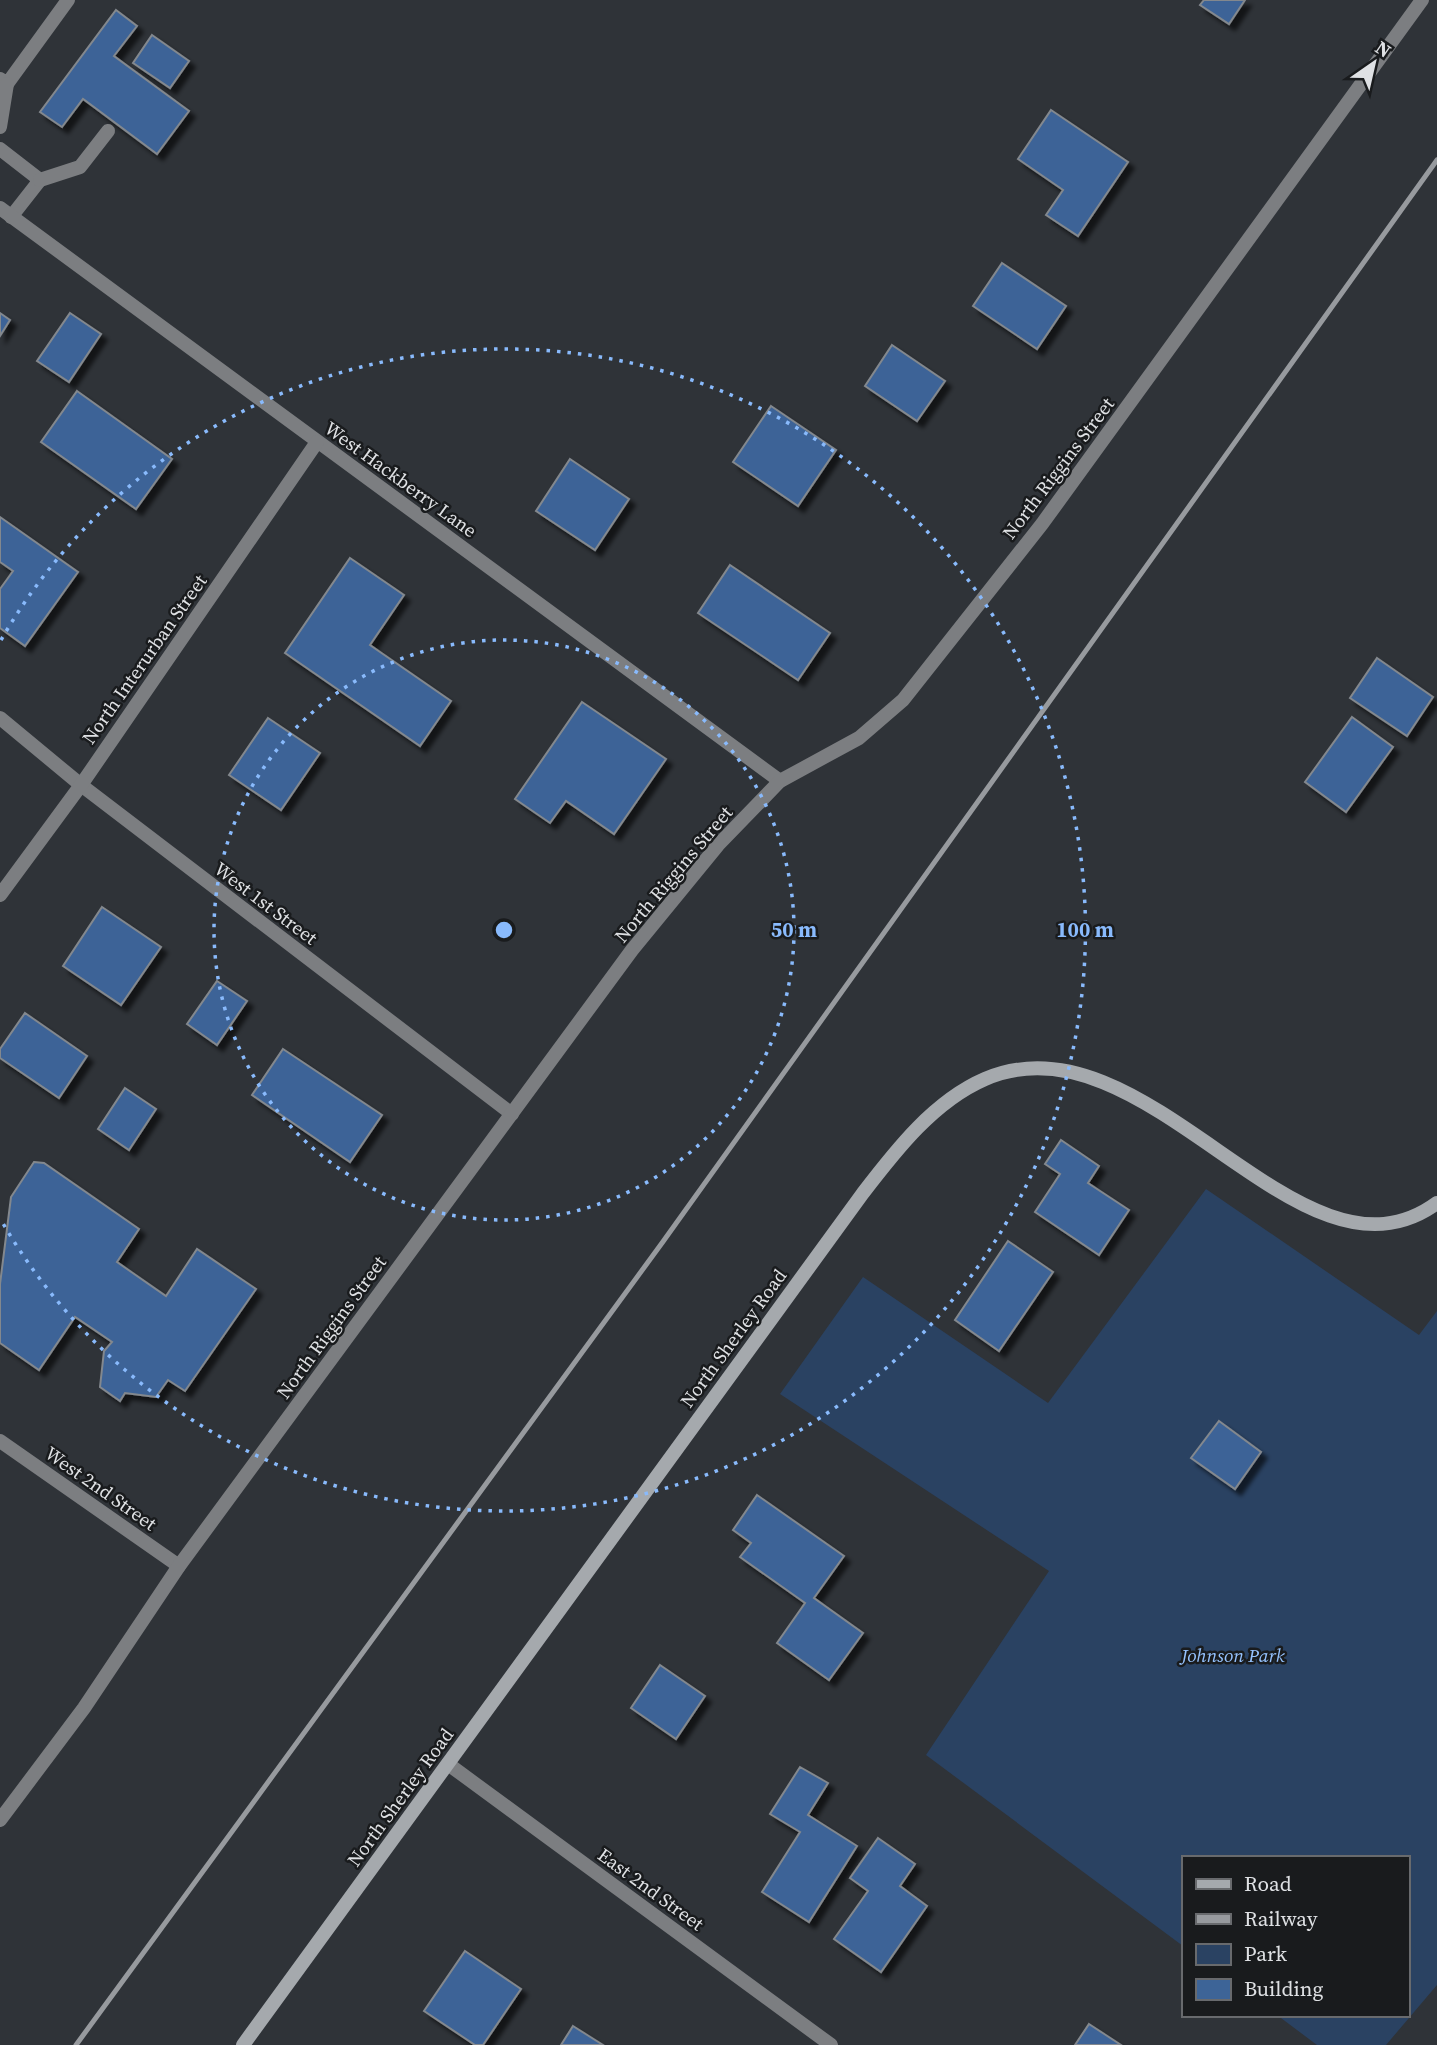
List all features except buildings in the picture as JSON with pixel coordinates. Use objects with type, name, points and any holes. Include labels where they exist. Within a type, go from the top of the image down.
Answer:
[{"type":"main road","name":"North Sherley Road","points":[[243,2045],[884,1165],[921,1125],[984,1079],[1006,1072],[1030,1069],[1089,1075],[1142,1100],[1283,1194],[1332,1217],[1380,1223],[1407,1218],[1437,1203]]},
{"type":"street","points":[[0,127],[3,81],[68,0]]},
{"type":"street","name":"North Riggins Street","points":[[0,1820],[84,1708],[179,1566],[632,950],[718,845],[780,781],[859,738],[903,700],[1042,524],[1422,0]]},
{"type":"street","points":[[6,212],[40,180],[80,167],[108,131]]},
{"type":"street","points":[[0,149],[40,180]]},
{"type":"street","name":"West Hackberry Lane","points":[[6,212],[780,781]]},
{"type":"street","name":"North Interurban Street","points":[[0,895],[81,785],[317,442]]},
{"type":"street","name":"West 1st Street","points":[[0,718],[81,785],[512,1114]]},
{"type":"street","name":"West 2nd Street","points":[[0,1441],[179,1566]]},
{"type":"street","name":"East 2nd Street","points":[[448,1764],[831,2045]]},
{"type":"green space","name":"Johnson Park","points":[[1206,1189],[1419,1335],[1437,1311],[1437,1985],[1386,2045],[1317,2045],[1280,2017],[1409,2017],[1409,1856],[1182,1856],[1182,1945],[926,1755],[1049,1571],[780,1394],[863,1277],[1048,1403]]},
{"type":"railway","points":[[76,2045],[662,1243],[1437,160]]}]
